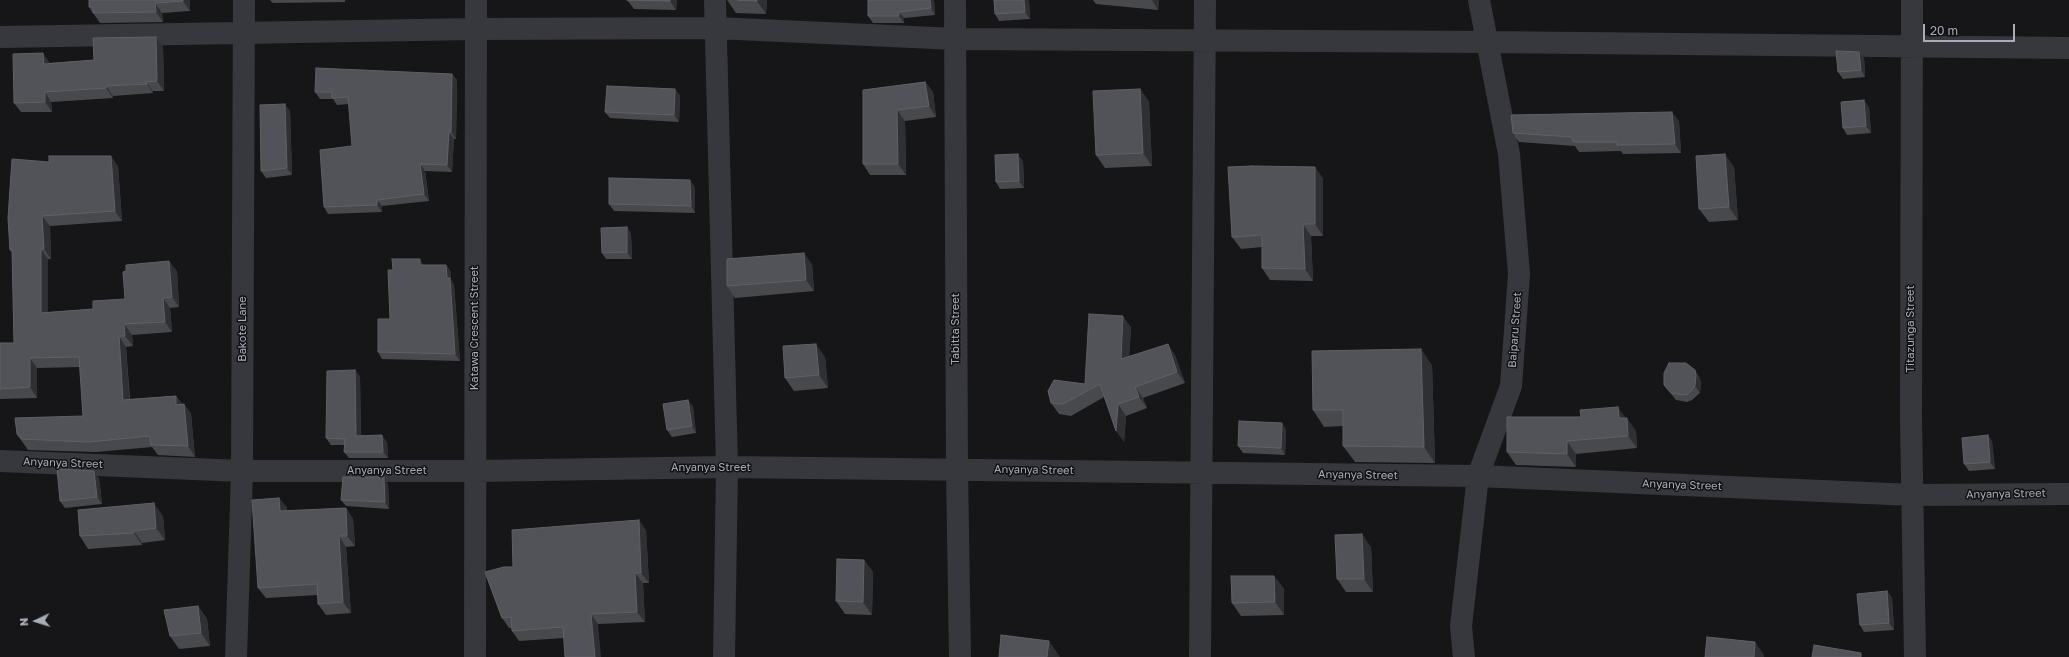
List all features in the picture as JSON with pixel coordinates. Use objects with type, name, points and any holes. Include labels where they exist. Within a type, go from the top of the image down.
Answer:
[{"type":"street","name":"Bakote Lane","points":[[236,657],[242,471],[244,0]]},
{"type":"street","name":"Katawa Crescent Street","points":[[475,657],[476,0]]},
{"type":"street","points":[[715,0],[727,468],[724,657]]},
{"type":"street","name":"Tabitta Street","points":[[956,0],[957,469],[960,657]]},
{"type":"street","points":[[1200,657],[1205,0]]},
{"type":"street","name":"Baiparu Street","points":[[1464,657],[1462,626],[1478,476],[1511,386],[1519,274],[1509,154],[1479,0]]},
{"type":"street","name":"Titazunga Street","points":[[1912,0],[1911,418],[1915,657]]},
{"type":"street","points":[[0,37],[476,29],[716,28],[956,39],[1486,42],[2069,48]]},
{"type":"street","name":"Anyanya Street","points":[[0,460],[242,471],[475,471],[727,468],[954,471],[957,469],[1478,476],[1913,495],[2069,494]]},
{"type":"building","points":[[89,0],[183,1],[155,3],[156,12],[93,13],[93,7],[89,7]]},
{"type":"building","points":[[627,0],[670,0],[670,1]]},
{"type":"building","points":[[868,0],[930,0],[931,8],[899,12],[899,16],[868,16]]},
{"type":"building","points":[[994,0],[1024,0],[1025,12],[995,14]]},
{"type":"building","points":[[156,37],[157,81],[146,82],[147,84],[106,86],[106,88],[45,92],[45,102],[14,103],[13,54],[43,53],[44,64],[94,60],[93,38]]},
{"type":"building","points":[[1836,51],[1859,52],[1861,70],[1838,72]]},
{"type":"building","points":[[316,68],[452,74],[451,132],[449,132],[447,165],[420,164],[424,194],[377,200],[377,205],[324,207],[320,150],[352,146],[348,97],[332,98],[332,92],[315,92]]},
{"type":"building","points":[[925,82],[929,106],[897,110],[898,164],[863,164],[863,90]]},
{"type":"building","points":[[607,86],[675,89],[674,115],[605,112]]},
{"type":"building","points":[[1140,89],[1143,153],[1096,155],[1093,91]]},
{"type":"building","points":[[1864,100],[1866,126],[1843,128],[1841,102]]},
{"type":"building","points":[[285,104],[287,168],[261,171],[260,105]]},
{"type":"building","points":[[1672,112],[1675,144],[1617,145],[1617,142],[1573,142],[1572,137],[1513,133],[1511,115]]},
{"type":"building","points":[[1018,154],[1019,181],[996,182],[995,155]]},
{"type":"building","points":[[1725,154],[1729,207],[1699,209],[1696,156]]},
{"type":"building","points":[[49,156],[111,156],[115,211],[42,216],[44,249],[41,249],[41,313],[93,309],[93,301],[125,299],[123,272],[126,271],[126,265],[169,261],[172,297],[163,298],[165,322],[124,324],[125,336],[119,336],[123,400],[176,396],[176,405],[184,404],[188,446],[151,445],[150,436],[89,442],[21,439],[17,434],[15,418],[83,416],[79,357],[30,358],[30,387],[0,389],[0,343],[14,343],[12,250],[10,250],[8,218],[12,159],[49,162]]},
{"type":"building","points":[[1228,167],[1315,167],[1315,224],[1303,224],[1305,269],[1262,268],[1262,235],[1232,237]]},
{"type":"building","points":[[609,178],[690,180],[691,206],[609,204]]},
{"type":"building","points":[[627,227],[627,252],[602,253],[601,228]]},
{"type":"building","points":[[804,253],[806,280],[727,286],[727,259]]},
{"type":"building","points":[[392,259],[420,259],[420,265],[446,265],[447,278],[450,278],[455,354],[378,352],[378,319],[390,319],[388,270],[393,270]]},
{"type":"building","points":[[1089,314],[1123,316],[1121,359],[1168,344],[1177,372],[1135,387],[1139,397],[1118,404],[1116,431],[1100,384],[1063,404],[1051,403],[1048,391],[1054,380],[1085,384]]},
{"type":"building","points":[[816,344],[819,375],[785,378],[783,346]]},
{"type":"building","points":[[1421,349],[1424,447],[1343,446],[1343,410],[1313,410],[1312,351]]},
{"type":"building","points":[[1669,363],[1686,363],[1695,370],[1695,386],[1688,394],[1682,395],[1671,393],[1664,385],[1664,373]]},
{"type":"building","points":[[355,370],[356,436],[382,435],[383,452],[344,452],[345,439],[326,438],[327,371]]},
{"type":"building","points":[[688,400],[692,426],[667,430],[663,404]]},
{"type":"building","points":[[1618,407],[1619,418],[1627,418],[1628,436],[1567,441],[1567,454],[1507,452],[1507,417],[1581,417],[1580,410]]},
{"type":"building","points":[[1239,421],[1282,423],[1281,448],[1238,446]]},
{"type":"building","points":[[1988,435],[1990,462],[1964,464],[1962,438]]},
{"type":"building","points":[[57,469],[94,471],[97,497],[60,501]]},
{"type":"building","points":[[343,477],[384,477],[385,502],[341,500]]},
{"type":"building","points":[[279,498],[280,511],[346,508],[347,536],[339,536],[343,602],[318,604],[317,584],[258,588],[252,500]]},
{"type":"building","points":[[154,503],[156,528],[134,531],[134,533],[80,536],[78,510]]},
{"type":"building","points":[[639,520],[641,573],[635,573],[637,612],[591,614],[595,657],[565,657],[563,627],[512,631],[511,617],[502,618],[485,572],[504,567],[513,567],[512,530]]},
{"type":"building","points":[[1362,534],[1364,579],[1337,579],[1335,535]]},
{"type":"building","points":[[837,559],[864,560],[863,602],[836,601]]},
{"type":"building","points":[[1231,576],[1274,576],[1275,602],[1232,603]]},
{"type":"building","points":[[1887,591],[1889,623],[1860,625],[1857,594]]},
{"type":"building","points":[[198,606],[201,633],[170,636],[164,610]]},
{"type":"building","points":[[1001,635],[1049,641],[1047,657],[999,657]]},
{"type":"building","points":[[1707,637],[1755,642],[1754,657],[1705,657]]},
{"type":"building","points":[[1814,645],[1861,653],[1861,657],[1812,657]]}]
